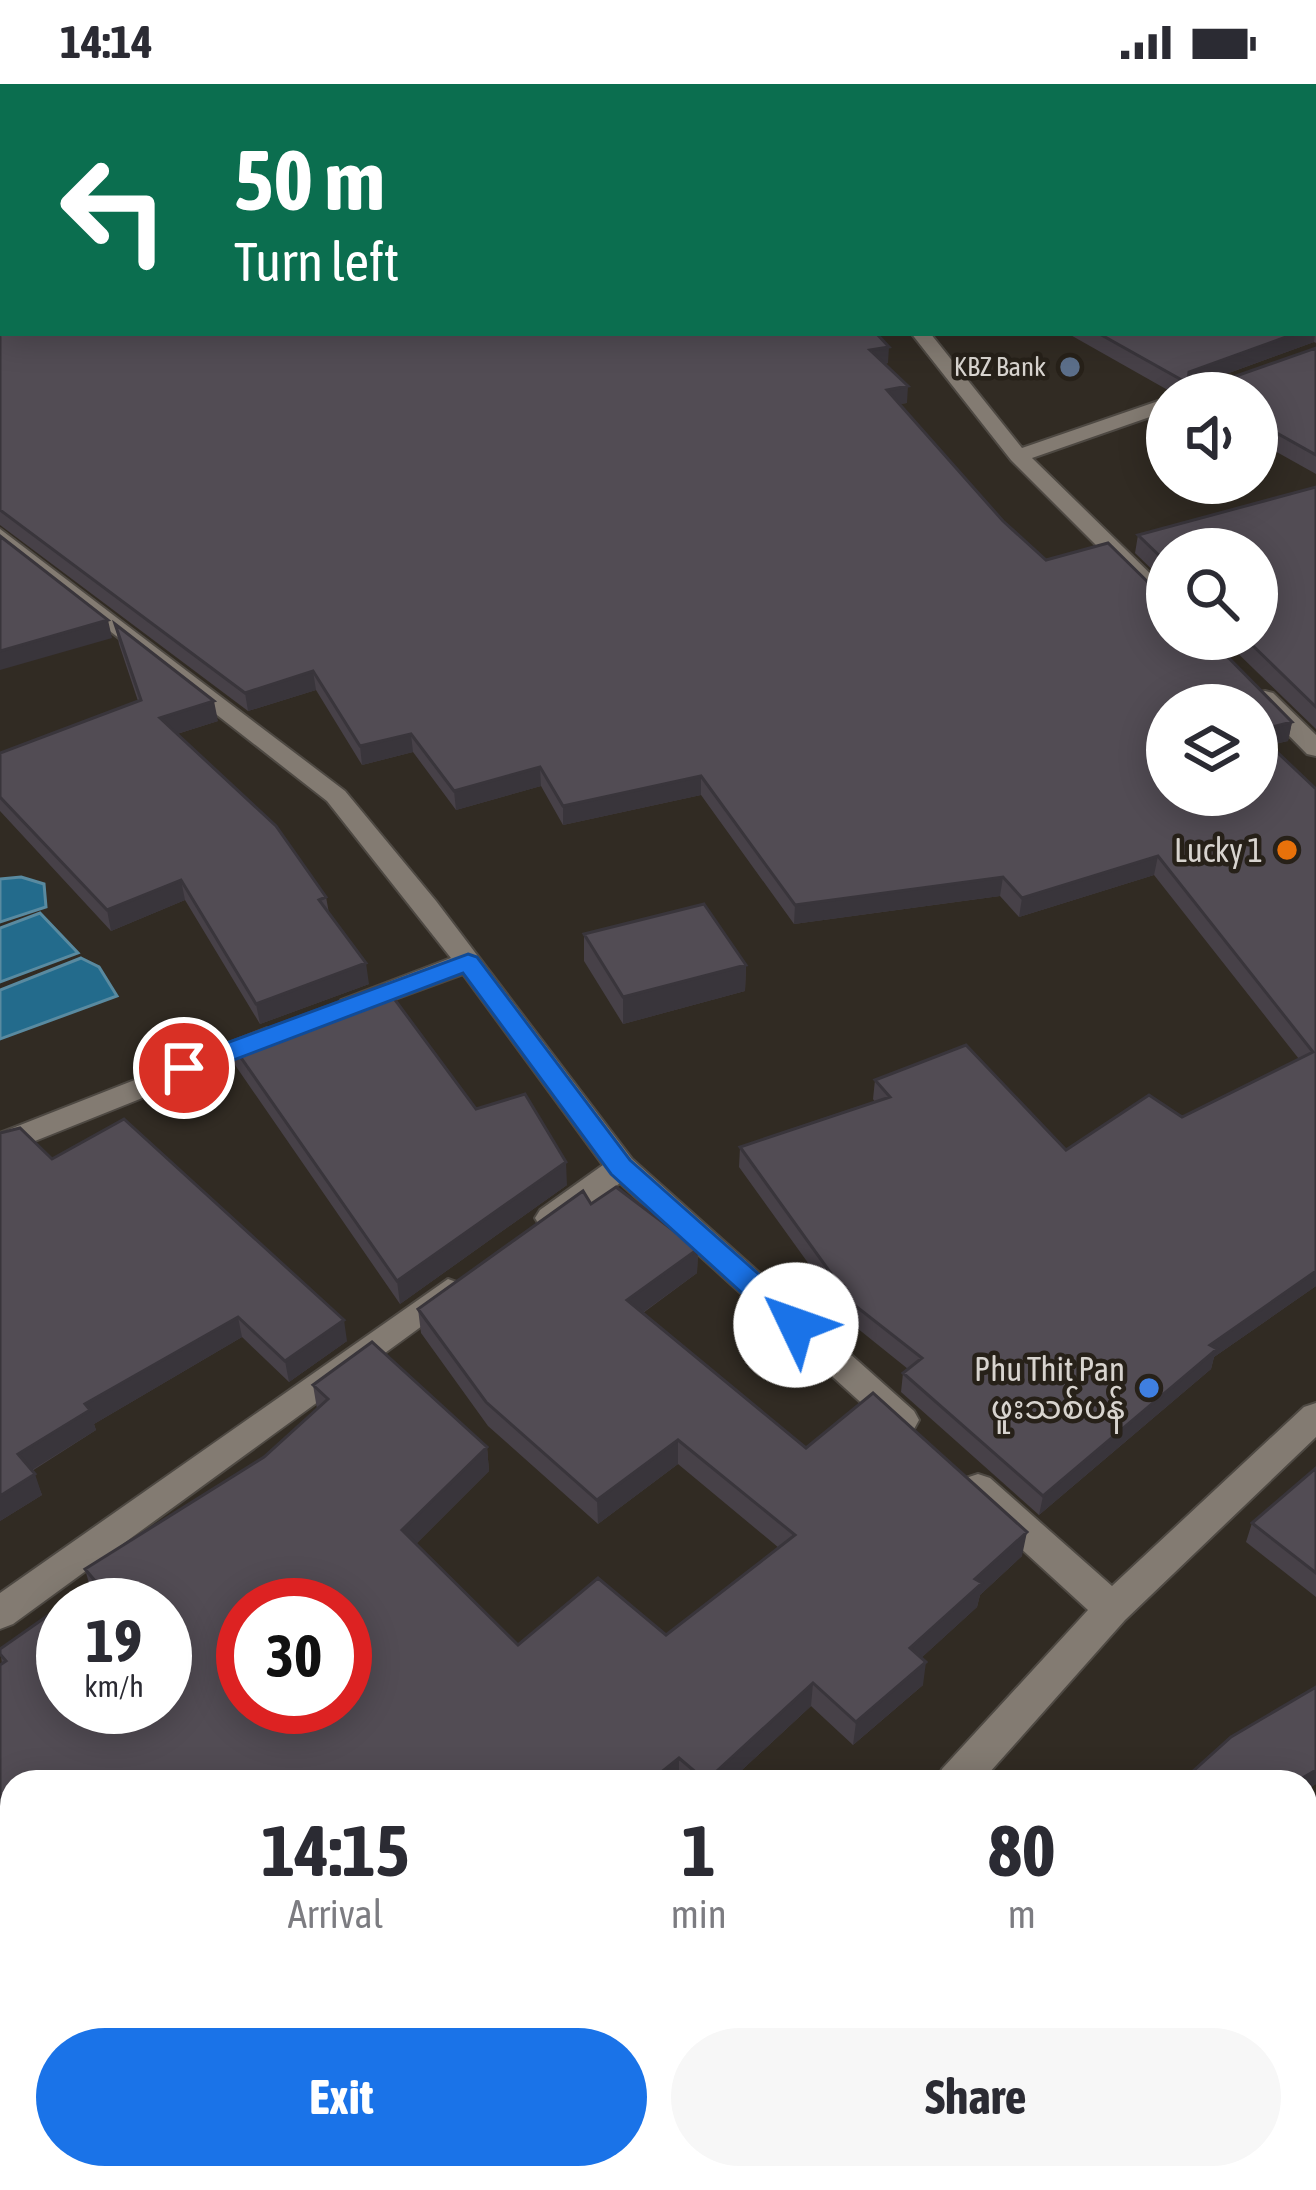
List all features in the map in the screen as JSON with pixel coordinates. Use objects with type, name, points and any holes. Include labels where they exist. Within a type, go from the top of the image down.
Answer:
[{"type":"street","points":[[922,336],[1018,456],[1146,582]]},
{"type":"street","points":[[1018,456],[1146,411]]},
{"type":"street","points":[[0,536],[336,796],[621,1167],[919,1435]]},
{"type":"street","points":[[1278,712],[1316,749]]},
{"type":"street","points":[[0,1145],[468,962]]},
{"type":"street","points":[[525,1236],[621,1167]]},
{"type":"street","points":[[0,1613],[468,1277]]},
{"type":"street","points":[[967,1770],[1112,1609],[1316,1416]]},
{"type":"street","points":[[954,1467],[1112,1609]]},
{"type":"water","points":[[21,877],[44,884],[46,907],[0,922],[0,879]]},
{"type":"water","points":[[40,913],[78,953],[0,982],[0,928]]},
{"type":"water","points":[[81,958],[99,967],[117,996],[0,1039],[0,990]]},
{"type":"building","points":[[0,336],[879,336],[889,347],[870,350],[908,386],[887,390],[1003,521],[1046,560],[1108,543],[1146,580],[1146,660],[1231,660],[1254,684],[1146,684],[1146,816],[1278,816],[1278,753],[1316,789],[1316,1271],[1210,1345],[1217,1349],[1043,1496],[903,1373],[922,1358],[853,1304],[740,1147],[890,1097],[875,1080],[966,1045],[1066,1150],[1149,1095],[1182,1117],[1313,1052],[1158,856],[1022,898],[1003,877],[795,905],[701,776],[563,806],[540,767],[454,791],[411,734],[360,746],[313,671],[245,693],[0,510]]},
{"type":"building","points":[[1103,336],[1289,336],[1189,372],[1168,372]]},
{"type":"building","points":[[1316,348],[1316,455],[1278,434],[1278,372],[1248,372]]},
{"type":"building","points":[[1316,487],[1316,707],[1268,660],[1278,660],[1278,528],[1164,528],[1253,504],[1278,504],[1278,497]]},
{"type":"building","points":[[0,536],[108,620],[0,651]]},
{"type":"building","points":[[115,624],[214,701],[160,718],[276,826],[326,897],[319,900],[366,963],[256,1004],[181,880],[107,910],[0,797],[0,753],[141,700]]},
{"type":"building","points":[[1278,708],[1292,722],[1278,726]]},
{"type":"building","points":[[704,904],[746,965],[623,997],[584,934]]},
{"type":"building","points":[[384,985],[476,1109],[525,1094],[566,1162],[397,1281],[230,1042]]},
{"type":"building","points":[[124,1119],[344,1320],[285,1361],[238,1317],[85,1404],[90,1410],[18,1454],[35,1474],[0,1496],[0,1133],[20,1128],[52,1159]]},
{"type":"building","points":[[616,1187],[698,1249],[627,1300],[806,1448],[873,1393],[1027,1532],[975,1579],[982,1583],[910,1648],[926,1662],[856,1722],[813,1683],[718,1770],[693,1770],[679,1758],[664,1770],[0,1770],[0,1665],[6,1661],[0,1649],[36,1624],[36,1734],[192,1734],[192,1578],[93,1578],[85,1569],[264,1457],[328,1399],[313,1385],[372,1342],[487,1447],[402,1530],[518,1645],[598,1578],[666,1635],[795,1535],[678,1440],[597,1500],[486,1402],[418,1309],[583,1191],[591,1204]]},
{"type":"building","points":[[1316,1468],[1316,1573],[1252,1523]]},
{"type":"building","points":[[1316,1687],[1316,1770],[1194,1770],[1231,1737]]},
{"type":"place","name":"KBZ Bank","points":[[1070,367]]},
{"type":"place","name":"Lucky 1","points":[[1287,850]]},
{"type":"place","name":"Phu Thit Pan ဖူးသစ်ပန်","points":[[1149,1388]]},
{"type":"route","points":[[184,1068],[468,962],[621,1167],[796,1325]]}]
